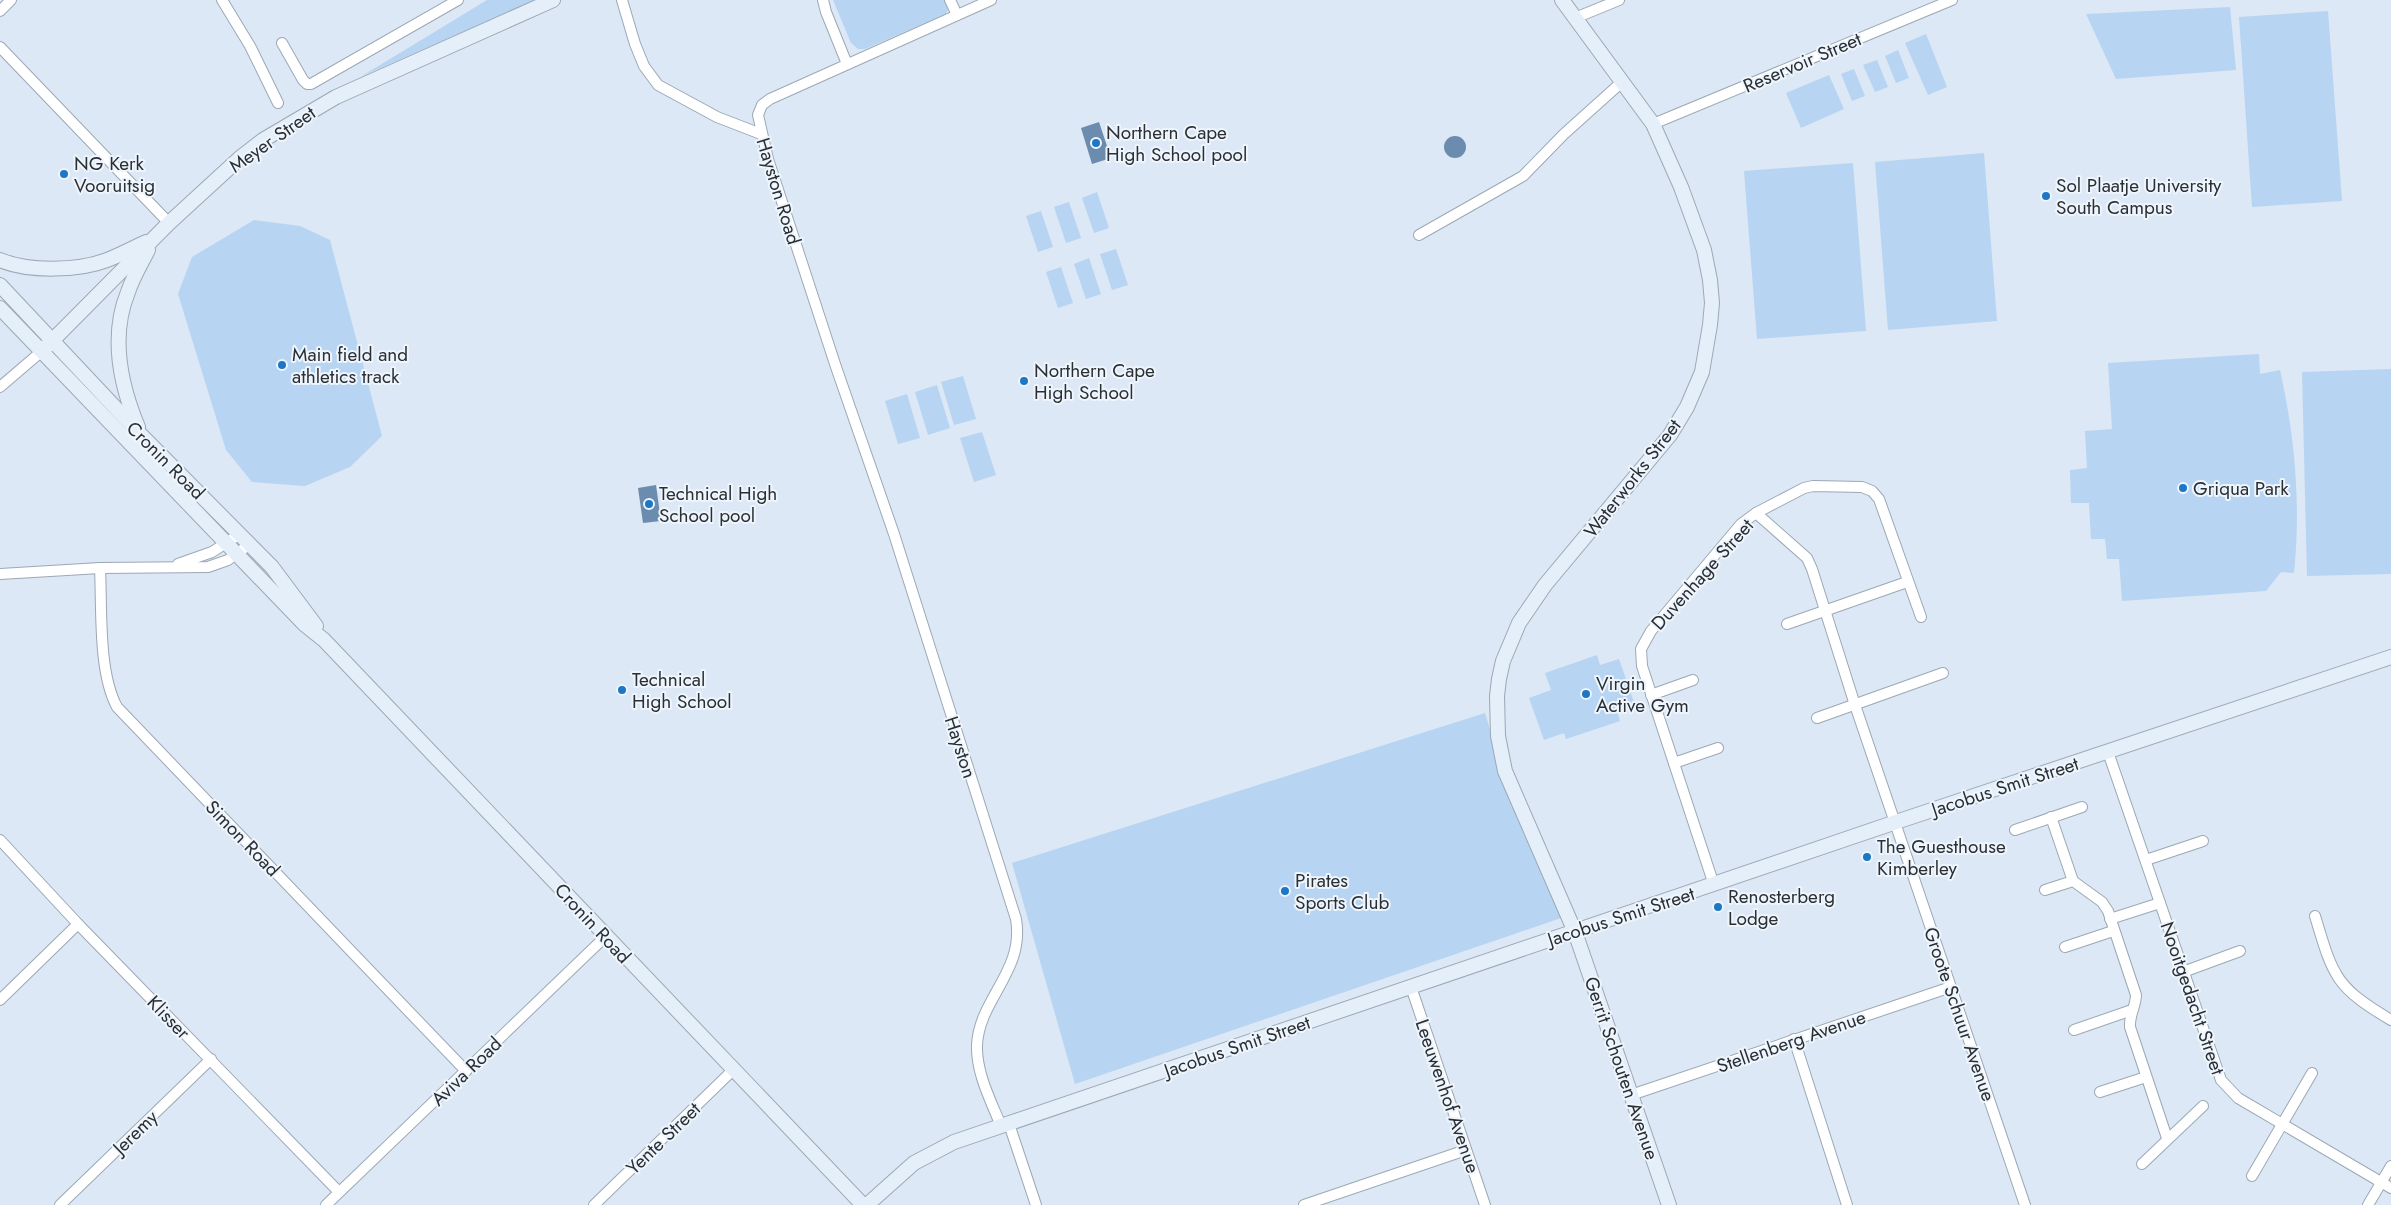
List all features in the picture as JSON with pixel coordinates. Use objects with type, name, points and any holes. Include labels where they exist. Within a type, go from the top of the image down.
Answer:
[{"type":"street","points":[[0,11],[11,0]]},
{"type":"street","points":[[222,0],[250,46],[278,103]]},
{"type":"street","points":[[282,43],[302,80],[307,84],[311,84],[458,0]]},
{"type":"street","name":"Meyer Street","points":[[42,351],[168,223],[241,157],[263,140],[312,110],[553,0]]},
{"type":"street","points":[[622,0],[635,44],[644,66],[658,85],[718,117],[761,134]]},
{"type":"street","points":[[823,0],[847,64]]},
{"type":"street","points":[[950,0],[957,15]]},
{"type":"street","name":"Hayston Road","points":[[836,367],[761,134],[758,115],[765,101],[992,0]]},
{"type":"street","name":"Waterworks Street","points":[[1562,0],[1623,81],[1652,124],[1687,202],[1704,250],[1712,303],[1702,372],[1687,407],[1670,435],[1530,604],[1519,623],[1503,661],[1497,696],[1498,736],[1505,771],[1575,932]]},
{"type":"street","points":[[1575,18],[1619,0]]},
{"type":"street","name":"Reservoir Street","points":[[1652,124],[1946,1]]},
{"type":"street","points":[[0,47],[168,223]]},
{"type":"street","points":[[1419,235],[1523,176],[1583,115],[1623,81]]},
{"type":"street","points":[[0,260],[29,267],[58,269],[106,261],[154,238]]},
{"type":"street","points":[[142,436],[129,406],[122,382],[118,351],[120,321],[127,293],[154,238]]},
{"type":"street","name":"Cronin Road","points":[[0,285],[142,436],[272,567],[309,616],[324,640]]},
{"type":"street","name":"Cronin Road","points":[[0,308],[304,624],[324,640],[863,1205]]},
{"type":"street","points":[[0,386],[42,351]]},
{"type":"street","name":"Hayston","points":[[836,367],[894,534],[1016,919],[1017,938],[1012,964],[984,1018],[977,1046],[982,1077],[1005,1125],[1036,1205]]},
{"type":"street","points":[[1756,513],[1804,488],[1824,486],[1868,489],[1879,499],[1920,617]]},
{"type":"street","name":"Duvenhage Street","points":[[1714,886],[1642,666],[1641,649],[1651,631],[1741,524],[1756,513],[1807,558],[1896,822]]},
{"type":"street","points":[[165,567],[201,557],[227,544],[245,539]]},
{"type":"street","points":[[0,574],[100,568],[208,567],[219,565],[238,554],[245,539]]},
{"type":"street","name":"Simon Road","points":[[100,568],[106,672],[110,694],[117,707],[466,1071]]},
{"type":"street","points":[[1787,624],[1908,582]]},
{"type":"street","name":"Jacobus Smit Street","points":[[867,1205],[895,1178],[921,1158],[942,1147],[1714,886],[1896,822],[2391,657]]},
{"type":"street","points":[[1817,718],[1943,673]]},
{"type":"street","points":[[1651,695],[1693,680]]},
{"type":"street","points":[[1674,763],[1718,748]]},
{"type":"street","name":"Nooitgedacht Street","points":[[2108,752],[2221,1080],[2238,1098],[2391,1188]]},
{"type":"street","points":[[2015,830],[2082,807]]},
{"type":"street","points":[[2051,817],[2073,881],[2104,904],[2110,920],[2136,995],[2130,1024],[2167,1138]]},
{"type":"street","name":"Groote Schuur Avenue","points":[[1896,822],[2026,1205]]},
{"type":"street","name":"Klisser","points":[[0,840],[78,924],[340,1192]]},
{"type":"street","points":[[2146,860],[2203,841]]},
{"type":"street","points":[[2045,890],[2073,881]]},
{"type":"street","points":[[2110,920],[2160,903]]},
{"type":"street","points":[[2314,916],[2329,962],[2342,984],[2361,1002],[2391,1020]]},
{"type":"street","points":[[0,1000],[78,924]]},
{"type":"street","points":[[2065,947],[2113,930]]},
{"type":"street","name":"Gerrit Schouten Avenue","points":[[1575,932],[1669,1205]]},
{"type":"street","name":"Aviva Road","points":[[326,1205],[606,936]]},
{"type":"street","points":[[2183,972],[2240,952]]},
{"type":"street","name":"Leeuwenhof Avenue","points":[[1411,987],[1485,1205]]},
{"type":"street","name":"Stellenberg Avenue","points":[[1631,1095],[1951,987]]},
{"type":"street","points":[[2074,1030],[2132,1010]]},
{"type":"street","points":[[1794,1039],[1847,1205]]},
{"type":"street","name":"Jeremy","points":[[60,1205],[211,1059]]},
{"type":"street","name":"Yente Street","points":[[594,1205],[733,1070]]},
{"type":"street","points":[[2252,1176],[2312,1073]]},
{"type":"street","points":[[2100,1092],[2146,1076]]},
{"type":"street","points":[[2142,1164],[2167,1138],[2203,1106]]},
{"type":"street","points":[[1304,1205],[1466,1150]]},
{"type":"street","points":[[2368,1205],[2391,1166]]},
{"type":"shaded area","points":[[487,0],[536,0],[362,76]]},
{"type":"shaded area","points":[[833,0],[952,0],[946,14],[865,49],[858,49],[851,43]]},
{"type":"shaded area","points":[[2230,7],[2236,70],[2116,79],[2086,14]]},
{"type":"shaded area","points":[[2328,11],[2342,201],[2252,207],[2239,17]]},
{"type":"shaded area","points":[[1926,34],[1947,87],[1928,95],[1905,43]]},
{"type":"shaded area","points":[[1898,50],[1909,78],[1896,83],[1885,56]]},
{"type":"shaded area","points":[[1877,60],[1888,87],[1875,92],[1863,65]]},
{"type":"shaded area","points":[[1854,69],[1865,96],[1852,101],[1841,74]]},
{"type":"shaded area","points":[[1829,75],[1844,109],[1801,128],[1786,93]]},
{"type":"shaded area","name":"Northern Cape High School pool","points":[[1099,122],[1111,158],[1092,164],[1081,128]]},
{"type":"shaded area","points":[[1455,136],[1463,139],[1466,147],[1463,155],[1455,158],[1447,155],[1444,147],[1447,139]]},
{"type":"shaded area","points":[[1984,153],[1997,321],[1888,330],[1875,162]]},
{"type":"shaded area","points":[[1853,163],[1866,331],[1757,339],[1744,171]]},
{"type":"shaded area","points":[[1097,192],[1109,228],[1094,233],[1082,198]]},
{"type":"shaded area","points":[[1069,202],[1081,238],[1066,243],[1054,207]]},
{"type":"shaded area","points":[[1041,211],[1053,247],[1038,252],[1026,216]]},
{"type":"shaded area","name":"Main field and athletics track","points":[[254,220],[300,226],[330,240],[382,436],[350,467],[305,486],[252,482],[226,450],[178,294],[192,257]]},
{"type":"shaded area","points":[[1116,249],[1128,285],[1112,290],[1100,254]]},
{"type":"shaded area","points":[[1089,258],[1101,294],[1086,299],[1074,264]]},
{"type":"shaded area","points":[[1061,267],[1073,303],[1058,308],[1046,272]]},
{"type":"shaded area","name":"Griqua Park","points":[[2259,354],[2260,374],[2280,370],[2290,420],[2297,497],[2294,573],[2281,572],[2266,591],[2122,601],[2119,559],[2107,559],[2105,539],[2091,539],[2089,503],[2071,503],[2070,470],[2087,468],[2085,431],[2112,429],[2108,363]]},
{"type":"shaded area","points":[[2391,369],[2391,574],[2307,576],[2302,372]]},
{"type":"shaded area","points":[[963,376],[976,419],[954,425],[941,382]]},
{"type":"shaded area","points":[[937,385],[950,428],[928,435],[915,392]]},
{"type":"shaded area","points":[[907,394],[920,438],[898,444],[885,401]]},
{"type":"shaded area","points":[[982,432],[996,475],[974,482],[960,438]]},
{"type":"shaded area","name":"Technical High School pool","points":[[656,485],[661,521],[643,523],[638,488]]},
{"type":"shaded area","name":"Virgin Active Gym","points":[[1597,655],[1600,665],[1619,659],[1636,708],[1618,714],[1620,721],[1566,739],[1564,733],[1544,740],[1529,698],[1551,690],[1545,673]]},
{"type":"shaded area","name":"Pirates Sports Club","points":[[1485,713],[1509,792],[1561,918],[1075,1084],[1012,863]]},
{"type":"place","name":"Northern Cape High School pool","points":[[1096,143]]},
{"type":"place","name":"NG Kerk Vooruitsig","points":[[64,174]]},
{"type":"place","name":"Sol Plaatje University South Campus","points":[[2046,196]]},
{"type":"place","name":"Main field and athletics track","points":[[282,365]]},
{"type":"place","name":"Northern Cape High School","points":[[1024,381]]},
{"type":"place","name":"Griqua Park","points":[[2183,488]]},
{"type":"place","name":"Technical High School pool","points":[[649,504]]},
{"type":"place","name":"Technical High School","points":[[622,690]]},
{"type":"place","name":"Virgin Active Gym","points":[[1586,694]]},
{"type":"place","name":"The Guesthouse Kimberley","points":[[1867,857]]},
{"type":"place","name":"Pirates Sports Club","points":[[1285,891]]},
{"type":"place","name":"Renosterberg Lodge","points":[[1718,907]]}]
